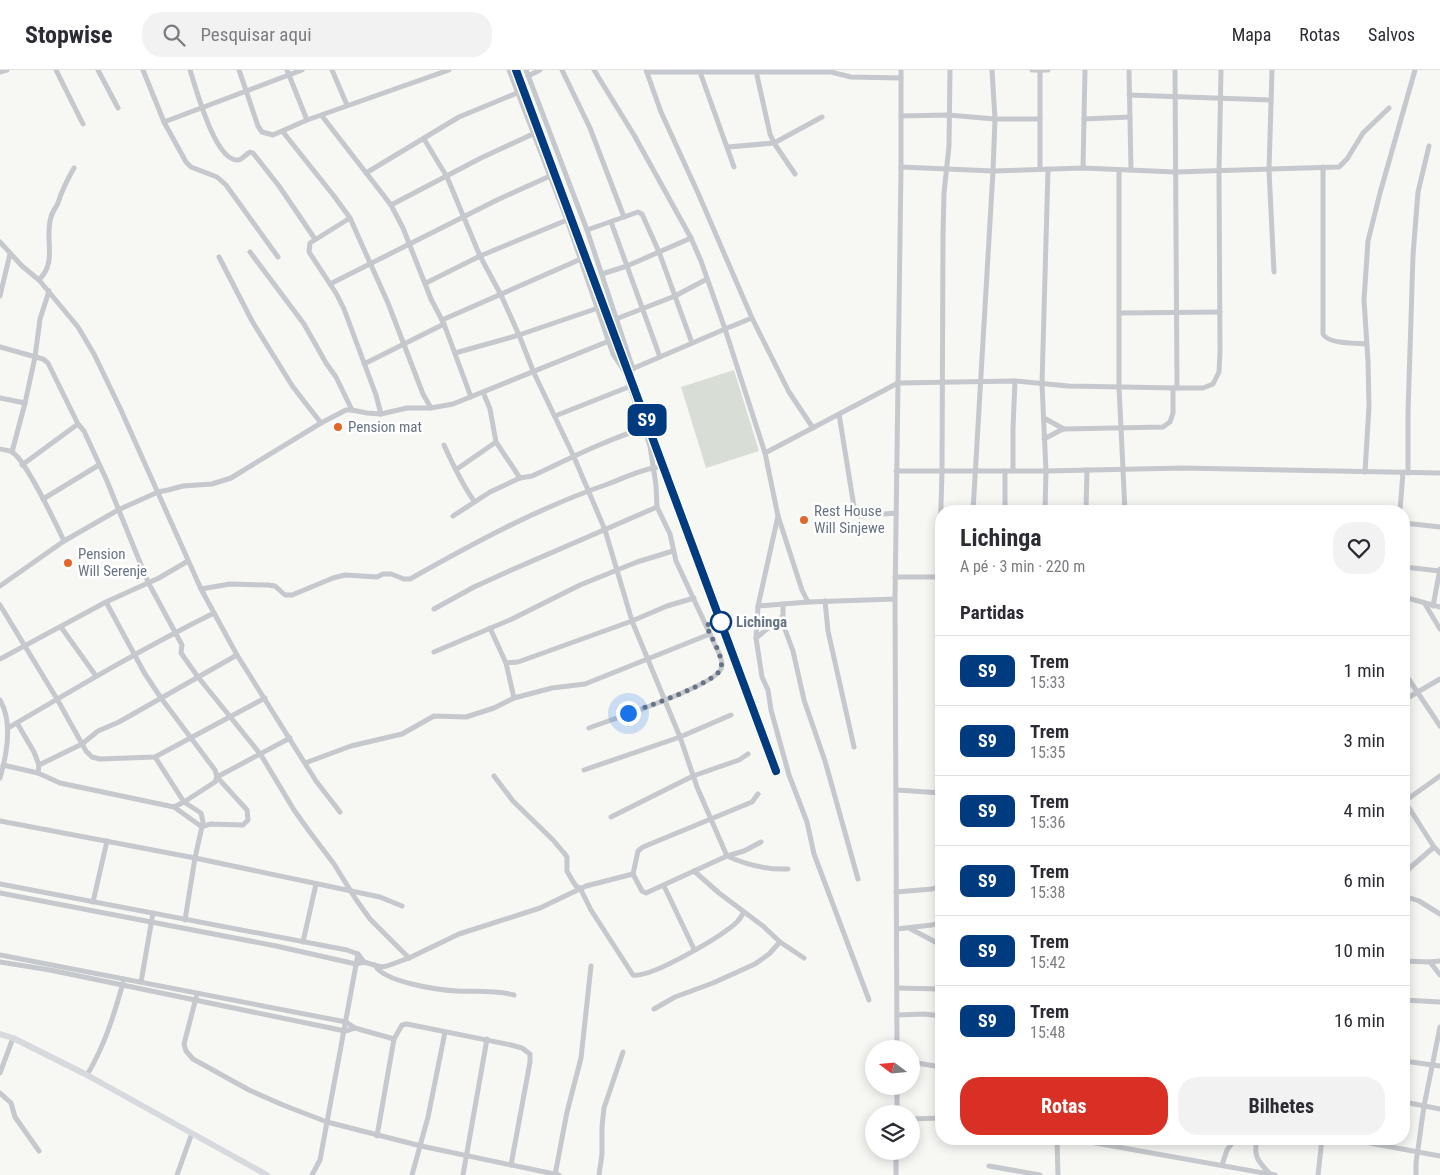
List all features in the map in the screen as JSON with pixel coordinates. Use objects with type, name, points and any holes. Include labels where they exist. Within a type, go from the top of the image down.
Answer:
[{"type":"main road","points":[[0,1029],[7,1036],[87,1075],[267,1175]]},
{"type":"street","points":[[0,72],[7,70]]},
{"type":"street","points":[[56,70],[83,124]]},
{"type":"street","points":[[98,70],[118,108]]},
{"type":"street","points":[[143,70],[164,122],[186,162],[191,167],[217,178],[226,186],[278,257]]},
{"type":"street","points":[[190,70],[213,134],[225,154],[240,160],[250,152],[253,153],[279,186],[315,239]]},
{"type":"street","points":[[239,70],[258,126],[262,132],[273,135],[347,105],[449,70]]},
{"type":"street","points":[[164,122],[247,91],[288,72],[302,70]]},
{"type":"street","points":[[332,70],[347,105]]},
{"type":"street","points":[[509,70],[567,220],[614,354],[631,386],[656,468],[657,507],[670,534],[673,551],[722,661],[721,669],[715,677],[666,701],[589,728]]},
{"type":"street","points":[[540,70],[527,73],[587,230],[633,369]]},
{"type":"street","points":[[562,70],[590,128],[624,217]]},
{"type":"street","points":[[594,70],[634,135],[691,238],[725,329],[765,453],[778,516],[802,590],[808,602]]},
{"type":"street","points":[[897,1040],[895,577],[901,70]]},
{"type":"street","points":[[941,505],[943,234],[949,146],[950,70]]},
{"type":"street","points":[[973,505],[993,171],[995,119],[992,70]]},
{"type":"street","points":[[1032,70],[1048,70]]},
{"type":"street","points":[[1040,70],[1040,169]]},
{"type":"street","points":[[1083,168],[1085,70]]},
{"type":"street","points":[[1129,70],[1131,170]]},
{"type":"street","points":[[1044,439],[1064,429],[1163,426],[1170,422],[1173,413],[1175,388],[1175,70]]},
{"type":"street","points":[[765,453],[898,383],[1015,381],[1068,386],[1175,388],[1203,388],[1214,384],[1219,372],[1220,70]]},
{"type":"street","points":[[1272,70],[1269,170],[1274,272]]},
{"type":"street","points":[[1365,472],[1369,406],[1364,300],[1368,242],[1415,70]]},
{"type":"street","points":[[813,428],[789,392],[752,318],[661,112],[646,71],[831,72],[851,77],[901,78]]},
{"type":"street","points":[[756,71],[764,112],[774,143],[795,174]]},
{"type":"street","points":[[288,72],[308,120]]},
{"type":"street","points":[[700,72],[734,167]]},
{"type":"street","points":[[366,173],[459,117],[517,92]]},
{"type":"street","points":[[1128,95],[1271,100]]},
{"type":"street","points":[[901,167],[993,171],[1083,168],[1175,172],[1339,167],[1363,133],[1388,108]]},
{"type":"street","points":[[322,116],[390,205],[411,244],[471,397]]},
{"type":"street","points":[[901,116],[1040,119]]},
{"type":"street","points":[[728,147],[774,143],[822,117]]},
{"type":"street","points":[[1084,119],[1130,117]]},
{"type":"street","points":[[283,132],[350,218],[371,263],[423,394],[431,408]]},
{"type":"street","points":[[390,205],[481,158],[533,134]]},
{"type":"street","points":[[424,139],[447,177],[480,256],[519,335],[534,373],[574,457],[605,530],[632,621],[666,701],[693,776],[727,856],[752,866],[774,870],[788,869]]},
{"type":"street","points":[[1401,505],[1406,473],[1418,192],[1429,146]]},
{"type":"street","points":[[1323,167],[1322,334],[1327,339],[1345,343],[1366,344]]},
{"type":"street","points":[[39,280],[44,275],[50,261],[51,215],[62,189],[74,168]]},
{"type":"street","points":[[1045,505],[1046,471],[1042,384],[1048,169]]},
{"type":"street","points":[[1119,170],[1119,387],[1125,505]]},
{"type":"street","points":[[330,284],[550,176]]},
{"type":"street","points":[[587,230],[638,212],[642,214],[692,343]]},
{"type":"street","points":[[350,218],[315,239],[309,246],[309,252],[344,309],[381,414]]},
{"type":"street","points":[[426,283],[480,256],[567,220]]},
{"type":"street","points":[[611,222],[660,358]]},
{"type":"street","points":[[602,274],[627,266],[691,238]]},
{"type":"street","points":[[0,242],[10,254],[39,280],[78,327],[94,354],[201,589],[237,655],[316,781],[340,812]]},
{"type":"street","points":[[250,252],[304,324],[336,377],[352,410]]},
{"type":"street","points":[[0,296],[10,254]]},
{"type":"street","points":[[220,257],[252,321],[294,387],[321,423]]},
{"type":"street","points":[[364,364],[443,322],[581,259]]},
{"type":"street","points":[[616,319],[643,310],[707,279]]},
{"type":"street","points":[[12,452],[26,403],[40,320],[49,291]]},
{"type":"street","points":[[455,353],[519,335],[598,308]]},
{"type":"street","points":[[1120,313],[1220,312]]},
{"type":"street","points":[[625,372],[752,318]]},
{"type":"street","points":[[0,586],[64,541],[118,510],[158,492],[190,484],[212,484],[231,478],[321,423],[346,410],[381,414],[407,408],[431,408],[452,404],[534,373],[609,341]]},
{"type":"street","points":[[0,347],[42,359],[52,369],[100,465],[148,582],[182,645],[181,653],[261,755],[309,831],[334,864],[350,891],[370,918],[409,958]]},
{"type":"street","points":[[1014,471],[1015,381]]},
{"type":"street","points":[[554,416],[631,386]]},
{"type":"street","points":[[483,392],[490,409],[496,442],[520,478]]},
{"type":"street","points":[[0,398],[26,403]]},
{"type":"street","points":[[840,414],[855,513],[860,516],[896,513]]},
{"type":"street","points":[[1044,418],[1064,429]]},
{"type":"street","points":[[22,465],[78,424]]},
{"type":"street","points":[[454,516],[474,501],[520,478],[532,476],[623,435],[645,428]]},
{"type":"street","points":[[456,469],[496,442]]},
{"type":"street","points":[[444,445],[461,483],[474,501]]},
{"type":"street","points":[[0,449],[12,452],[22,465],[43,499],[64,541]]},
{"type":"street","points":[[43,499],[100,465]]},
{"type":"street","points":[[201,589],[230,584],[268,585],[276,586],[285,595],[292,596],[333,578],[346,575],[377,577],[383,574],[391,574],[404,579],[410,579],[514,522],[587,491],[656,468]]},
{"type":"street","points":[[896,471],[1046,471],[1183,468],[1440,474]]},
{"type":"street","points":[[1005,470],[1006,505]]},
{"type":"street","points":[[1086,505],[1087,470]]},
{"type":"street","points":[[434,609],[474,587],[657,507]]},
{"type":"street","points":[[778,516],[758,606],[756,638],[762,676],[768,690],[771,710],[789,775],[806,822],[817,863],[869,1000]]},
{"type":"street","points":[[1410,524],[1440,527]]},
{"type":"street","points":[[434,652],[580,586],[637,562],[673,551]]},
{"type":"street","points":[[0,659],[106,602],[159,578],[188,561]]},
{"type":"street","points":[[1410,568],[1440,570],[1433,606]]},
{"type":"street","points":[[895,577],[935,577]]},
{"type":"street","points":[[506,664],[518,662],[632,621],[667,606],[694,598]]},
{"type":"street","points":[[758,606],[825,601],[895,599]]},
{"type":"street","points":[[1410,599],[1440,607]]},
{"type":"street","points":[[825,601],[834,660],[854,747]]},
{"type":"street","points":[[106,602],[134,655],[161,698],[214,770],[217,777],[248,810],[248,820],[243,825],[210,824],[202,827]]},
{"type":"street","points":[[783,604],[782,617],[793,651],[804,700],[825,761],[858,879]]},
{"type":"street","points":[[1425,604],[1440,629]]},
{"type":"street","points":[[0,605],[86,751],[92,757],[155,757],[265,698]]},
{"type":"street","points":[[8,728],[96,676],[175,632],[214,613]]},
{"type":"street","points":[[756,638],[782,617]]},
{"type":"street","points":[[61,627],[96,676]]},
{"type":"street","points":[[490,628],[506,664],[514,698]]},
{"type":"street","points":[[305,763],[351,746],[402,734],[434,716],[466,717],[494,708],[514,698],[552,688],[584,684],[710,634]]},
{"type":"street","points":[[38,765],[82,744],[98,732],[237,655]]},
{"type":"street","points":[[1410,697],[1440,680]]},
{"type":"street","points":[[1410,681],[1440,726]]},
{"type":"street","points":[[0,700],[8,720],[0,778]]},
{"type":"street","points":[[584,770],[680,737],[732,715]]},
{"type":"street","points":[[17,723],[34,752],[38,773]]},
{"type":"street","points":[[174,807],[215,782],[217,777],[290,738]]},
{"type":"street","points":[[611,817],[693,776],[738,760],[748,754]]},
{"type":"street","points":[[155,757],[184,802],[201,813],[203,822],[185,920]]},
{"type":"street","points":[[3,765],[38,773],[60,783],[174,807],[202,827]]},
{"type":"street","points":[[494,776],[513,801],[553,840],[567,857],[568,870],[576,886],[580,888],[590,910],[633,975],[637,976],[678,961],[723,932],[737,921],[744,912]]},
{"type":"street","points":[[1410,796],[1440,776]]},
{"type":"street","points":[[897,790],[935,793]]},
{"type":"street","points":[[758,794],[752,802],[643,847],[638,851],[633,874],[643,893],[664,886],[761,842]]},
{"type":"street","points":[[1410,809],[1440,854]]},
{"type":"street","points":[[0,821],[195,858],[380,897],[402,906]]},
{"type":"street","points":[[94,902],[107,841]]},
{"type":"street","points":[[1410,868],[1434,847]]},
{"type":"street","points":[[694,871],[719,893],[763,926],[780,942],[804,958]]},
{"type":"street","points":[[0,893],[230,937],[356,964],[364,962],[387,966],[409,958],[459,934],[540,908],[580,888],[633,874]]},
{"type":"street","points":[[0,884],[303,942],[358,954],[364,962]]},
{"type":"street","points":[[303,942],[316,884]]},
{"type":"street","points":[[664,886],[694,949]]},
{"type":"street","points":[[896,892],[935,887]]},
{"type":"street","points":[[19,888],[19,897]]},
{"type":"street","points":[[71,907],[73,898]]},
{"type":"street","points":[[1410,898],[1419,901],[1440,914]]},
{"type":"street","points":[[141,982],[153,913]]},
{"type":"street","points":[[896,929],[935,923]]},
{"type":"street","points":[[908,928],[935,942]]},
{"type":"street","points":[[230,937],[231,929]]},
{"type":"street","points":[[654,1009],[675,997],[755,964],[780,942]]},
{"type":"street","points":[[312,1175],[320,1160],[358,954]]},
{"type":"street","points":[[0,955],[346,1022],[355,1028],[394,1039]]},
{"type":"street","points":[[1410,961],[1440,961]]},
{"type":"street","points":[[0,962],[345,1031],[355,1028]]},
{"type":"street","points":[[1430,962],[1440,975]]},
{"type":"street","points":[[375,965],[377,970],[386,976],[412,984],[455,991],[488,991],[514,995]]},
{"type":"street","points":[[197,994],[184,1044],[186,1051],[193,1059],[249,1090],[327,1122],[377,1136],[556,1175],[566,1112],[581,1058],[591,966]]},
{"type":"street","points":[[87,1075],[106,1034],[124,978]]},
{"type":"street","points":[[167,995],[168,988]]},
{"type":"street","points":[[897,988],[935,989]]},
{"type":"street","points":[[1410,1000],[1440,1002]]},
{"type":"street","points":[[896,1015],[935,1015]]},
{"type":"street","points":[[377,1136],[394,1039],[402,1025],[407,1024],[487,1039],[522,1048],[530,1054],[510,1165]]},
{"type":"street","points":[[1416,1175],[1424,1106],[1440,1027]]},
{"type":"street","points":[[412,1175],[421,1146],[445,1032]]},
{"type":"street","points":[[0,1073],[7,1036]]},
{"type":"street","points":[[463,1175],[487,1039]]},
{"type":"street","points":[[599,1175],[604,1108],[623,1052]]},
{"type":"street","points":[[1410,1062],[1440,1066]]},
{"type":"street","points":[[920,1064],[935,1066]]},
{"type":"street","points":[[0,1093],[11,1103],[15,1117],[39,1151]]},
{"type":"street","points":[[1410,1103],[1440,1108]]},
{"type":"street","points":[[920,1119],[935,1118]]},
{"type":"street","points":[[177,1175],[192,1133]]},
{"type":"street","points":[[1057,1145],[1058,1175]]},
{"type":"street","points":[[1109,1145],[1273,1174]]},
{"type":"street","points":[[1222,1164],[1231,1145]]},
{"type":"street","points":[[1256,1145],[1255,1152],[1257,1159],[1273,1174]]},
{"type":"street","points":[[1318,1175],[1321,1145]]},
{"type":"street","points":[[1383,1145],[1440,1156]]},
{"type":"street","points":[[896,1160],[896,1175]]},
{"type":"street","points":[[989,1166],[1040,1175]]},
{"type":"shaded area","points":[[734,370],[759,451],[706,468],[681,387]]},
{"type":"railway","points":[[516,70],[776,771]]},
{"type":"train","name":"S9","points":[[516,70],[776,771]]},
{"type":"place","name":"Pension mat","points":[[338,427]]},
{"type":"place","name":"Rest House Will Sinjewe","points":[[804,520]]},
{"type":"place","name":"Pension Will Serenje","points":[[68,563]]},
{"type":"place","name":"Lichinga","points":[[721,622]]},
{"type":"route","points":[[628,713],[666,701],[715,677],[721,669],[722,661],[706,625],[721,622]]}]
